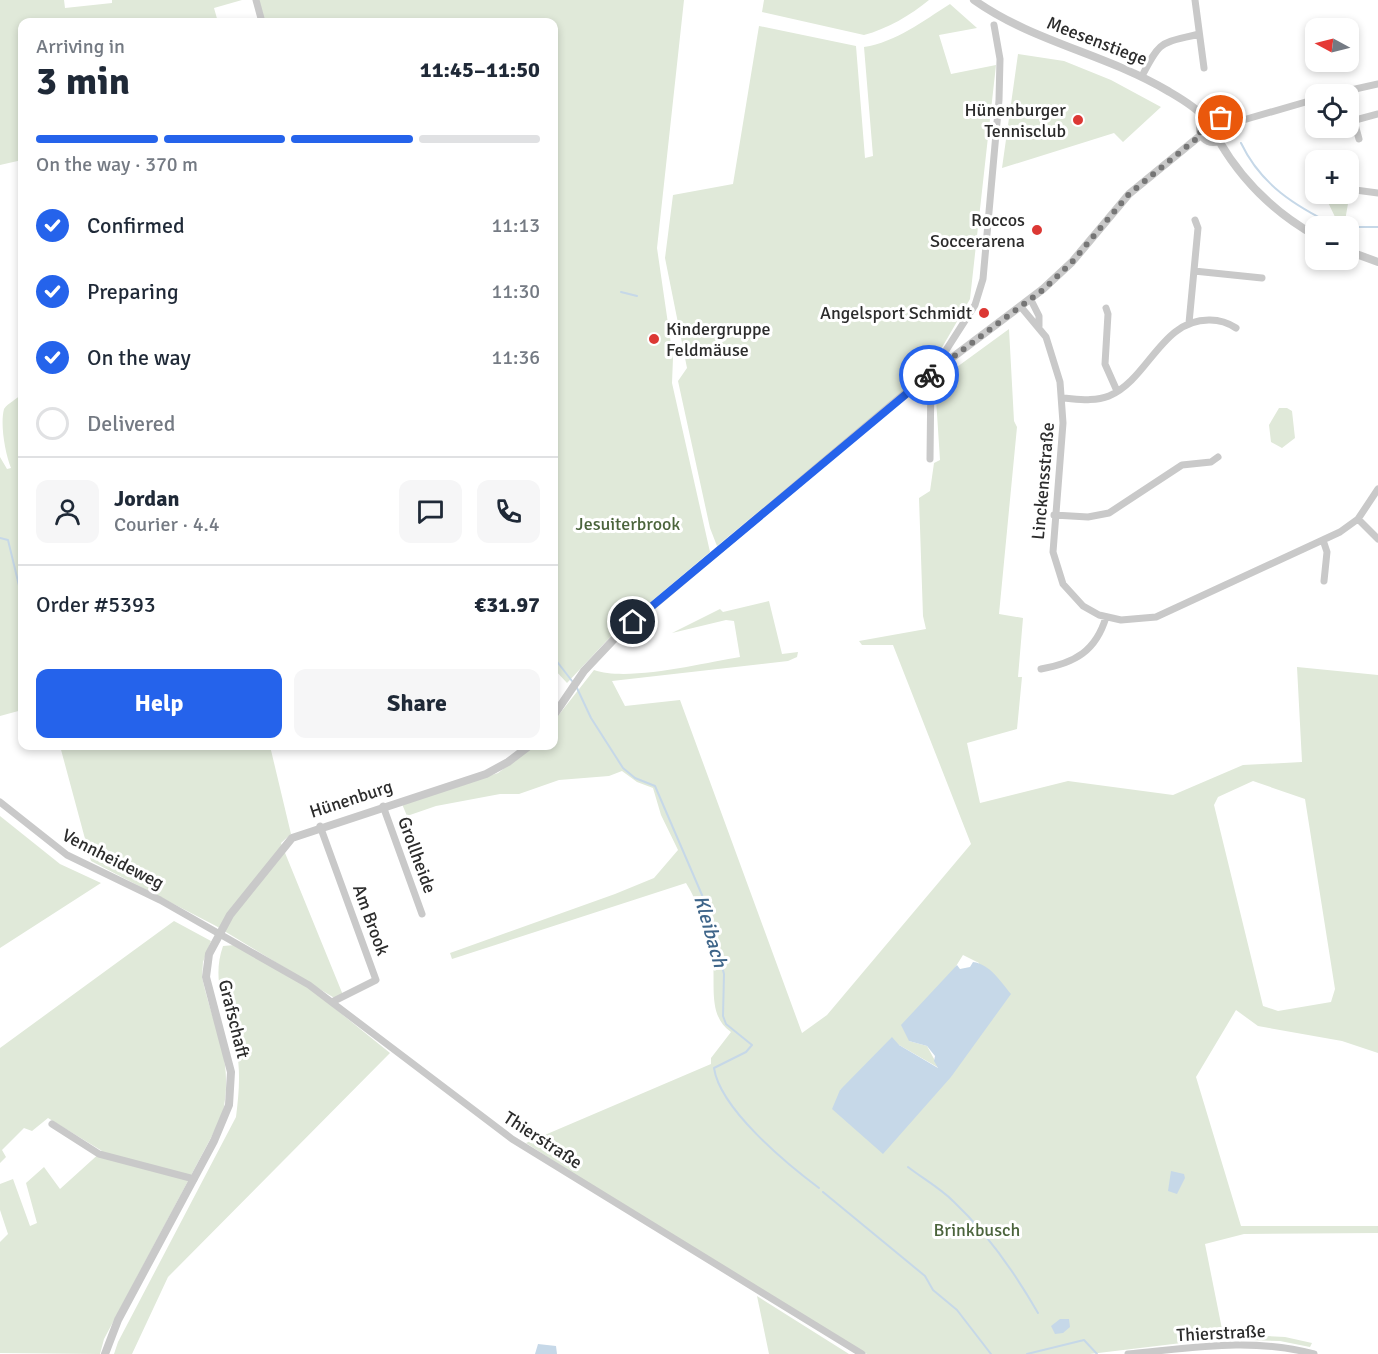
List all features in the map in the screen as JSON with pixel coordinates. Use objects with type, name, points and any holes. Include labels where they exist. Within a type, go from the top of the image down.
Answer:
[{"type":"street","points":[[256,0],[261,18]]},
{"type":"street","name":"Meesenstiege","points":[[974,0],[1007,22],[1032,34],[1142,76],[1194,108],[1205,118],[1217,116],[1226,125]]},
{"type":"street","points":[[1195,0],[1204,68]]},
{"type":"street","points":[[941,366],[941,358],[975,305],[983,279],[999,100],[1000,59],[994,25]]},
{"type":"street","points":[[1142,76],[1162,43],[1199,34]]},
{"type":"street","points":[[1359,88],[1378,84]]},
{"type":"street","points":[[1205,118],[1199,128],[1201,135],[1206,141],[1219,141],[1225,134],[1226,125],[1305,102]]},
{"type":"street","points":[[1359,120],[1378,114]]},
{"type":"street","points":[[558,709],[601,651],[931,374],[1031,300],[1072,262],[1129,194],[1201,135]]},
{"type":"street","points":[[1219,141],[1234,166],[1265,201],[1305,229]]},
{"type":"street","points":[[1359,190],[1378,193]]},
{"type":"street","points":[[1189,323],[1198,228],[1195,220]]},
{"type":"street","points":[[1359,255],[1378,262]]},
{"type":"street","points":[[1194,270],[1262,278]]},
{"type":"street","name":"Linckensstraße","points":[[1031,300],[1039,316],[1039,326],[1056,362],[1063,398],[1053,552],[1063,584],[1078,602],[1106,617],[1138,620],[1156,617],[1323,540],[1358,519],[1376,498],[1378,489]]},
{"type":"street","name":"Linckensstraße","points":[[1021,307],[1031,321],[1039,326]]},
{"type":"street","points":[[1106,308],[1108,314],[1105,364],[1118,391]]},
{"type":"street","points":[[1063,398],[1096,399],[1118,391],[1174,332],[1189,323],[1216,320],[1228,322],[1236,328]]},
{"type":"street","points":[[930,459],[931,374]]},
{"type":"street","points":[[1054,515],[1088,517],[1109,513],[1182,465],[1211,462],[1218,457]]},
{"type":"street","points":[[1358,519],[1378,539]]},
{"type":"street","points":[[1323,540],[1327,552],[1324,581]]},
{"type":"street","points":[[1041,669],[1072,662],[1084,654],[1098,639],[1106,617]]},
{"type":"street","name":"Hünenburg","points":[[219,933],[292,838],[320,826],[486,774],[508,762],[523,750]]},
{"type":"street","name":"Vennheideweg","points":[[0,802],[67,855],[219,933]]},
{"type":"street","name":"Grollheide","points":[[383,806],[422,914]]},
{"type":"street","name":"Am Brook","points":[[320,826],[376,980],[334,1001]]},
{"type":"street","name":"Thierstraße","points":[[219,933],[334,1001],[512,1139],[862,1354]]},
{"type":"street","name":"Grafschaft","points":[[105,1354],[118,1320],[224,1120],[231,1090],[227,1052],[206,977],[210,954],[219,933]]},
{"type":"street","points":[[52,1124],[99,1154],[194,1179]]},
{"type":"street","name":"Thierstraße","points":[[1128,1354],[1244,1343],[1279,1346],[1314,1354]]},
{"type":"green space","points":[[0,0],[64,0],[65,8],[112,3],[112,0],[242,0],[214,8],[217,18],[18,18],[18,161],[0,165]]},
{"type":"green space","name":"Jesuiterbrook","points":[[259,0],[684,0],[657,248],[673,358],[672,383],[710,552],[613,634],[567,683],[558,673],[558,18],[264,18]]},
{"type":"green space","points":[[764,0],[929,0],[898,21],[864,35],[762,12]]},
{"type":"green space","points":[[950,4],[977,28],[939,35],[951,74],[996,65],[970,299],[929,370],[717,546],[710,528],[678,381],[687,368],[665,258],[673,195],[733,184],[759,26],[856,46],[865,158],[873,156],[864,47],[898,36]]},
{"type":"green space","name":"Hünenburger Tennisclub","points":[[1018,54],[1064,61],[1111,80],[1161,107],[1123,142],[1114,133],[1002,168]]},
{"type":"green space","points":[[1210,121],[1216,121],[1221,129],[1219,135],[1210,137],[1205,132],[1205,126]]},
{"type":"green space","points":[[1329,204],[1348,204],[1346,216],[1335,216]]},
{"type":"green space","name":"Brinkbusch","points":[[1009,329],[1014,421],[1017,427],[999,614],[1023,618],[1018,677],[1022,677],[1017,729],[967,743],[980,803],[1068,781],[1173,795],[1243,765],[1302,762],[1297,667],[1378,675],[1378,1053],[1342,1041],[1258,1026],[1236,1010],[1196,1077],[1241,1226],[1378,1226],[1378,1233],[1244,1234],[1205,1244],[1223,1334],[1285,1337],[1312,1343],[1310,1347],[1280,1341],[1215,1339],[1090,1354],[867,1354],[645,1220],[526,1143],[711,1064],[711,1058],[731,1032],[723,1025],[715,1007],[712,954],[699,908],[686,883],[452,959],[450,953],[654,878],[678,850],[661,815],[653,788],[637,782],[622,771],[609,776],[559,780],[519,794],[500,794],[436,806],[407,816],[402,804],[498,773],[529,750],[558,750],[558,716],[594,670],[626,674],[645,673],[740,657],[734,621],[726,620],[672,633],[720,609],[723,612],[769,601],[782,654],[798,652],[797,657],[788,661],[612,681],[625,706],[680,700],[802,1033],[827,1015],[971,844],[893,645],[862,645],[859,641],[926,629],[923,616],[919,498],[930,491],[934,463],[940,460],[935,383]],"holes":[[[1253,781],[1305,799],[1335,989],[1331,1002],[1278,1011],[1263,1006],[1214,805],[1218,797]],[[963,955],[979,963],[951,1077],[840,1090],[899,1045],[939,1068],[927,1046],[909,1041]]]},
{"type":"green space","points":[[18,397],[18,711],[0,716],[0,457],[7,469],[11,468],[4,438],[3,415],[6,407]]},
{"type":"green space","points":[[1279,408],[1292,411],[1295,438],[1282,448],[1271,442],[1269,425]]},
{"type":"green space","points":[[61,750],[271,750],[291,834],[281,843],[343,995],[336,999],[216,926],[91,861]]},
{"type":"green space","points":[[0,816],[60,864],[101,883],[0,948]]},
{"type":"green space","points":[[174,921],[211,941],[203,962],[202,977],[225,1062],[226,1078],[222,1117],[104,1339],[100,1354],[0,1353],[0,1242],[8,1234],[0,1210],[0,1184],[13,1179],[30,1226],[37,1223],[26,1183],[44,1167],[60,1189],[102,1151],[48,1118],[32,1131],[24,1128],[2,1150],[6,1157],[0,1163],[0,1048]]},
{"type":"green space","points":[[235,945],[307,986],[390,1053],[168,1277],[132,1354],[114,1354],[118,1342],[236,1117],[239,1082],[238,1056],[219,985],[218,972],[223,946]]},
{"type":"green space","points":[[757,1296],[849,1354],[769,1354]]},
{"type":"water","points":[[973,962],[990,970],[1011,994],[951,1077],[883,1154],[832,1109],[840,1090],[892,1037],[899,1045],[938,1068],[934,1061],[935,1056],[927,1046],[909,1041],[901,1025],[957,965],[960,969],[970,967]]},
{"type":"water","points":[[1171,1171],[1184,1174],[1185,1178],[1177,1194],[1168,1191]]},
{"type":"water","points":[[1060,1319],[1069,1319],[1070,1327],[1063,1333],[1055,1334],[1051,1326]]},
{"type":"water","points":[[538,1344],[556,1346],[557,1354],[535,1354]]},
{"type":"waterway","points":[[1241,143],[1249,158],[1269,182],[1293,202],[1318,216]]},
{"type":"waterway","points":[[1359,227],[1378,227]]},
{"type":"waterway","points":[[621,292],[637,296]]},
{"type":"waterway","name":"Kleibach","points":[[0,538],[8,540],[18,581]]},
{"type":"waterway","name":"Kleibach","points":[[558,663],[572,681]]},
{"type":"waterway","name":"Kleibach","points":[[576,686],[591,718],[623,768],[635,778],[655,786],[702,895],[724,974],[723,1016],[726,1024],[752,1045],[746,1052],[714,1068],[719,1084],[741,1118],[773,1150],[819,1188]]},
{"type":"waterway","points":[[908,1167],[948,1196],[977,1226],[1010,1268],[1038,1313]]},
{"type":"waterway","name":"Kleibach","points":[[823,1192],[925,1276],[933,1290],[957,1310],[991,1354]]},
{"type":"waterway","name":"Kleibach","points":[[1027,1354],[1084,1340],[1097,1354]]},
{"type":"way so far","points":[[929,375],[1044,289],[1072,262],[1129,194],[1182,148],[1201,135],[1199,128],[1205,118],[1213,115],[1221,118]]},
{"type":"place","name":"Hünenburger Tennisclub","points":[[1078,120]]},
{"type":"place","name":"Roccos Soccerarena","points":[[1037,230]]},
{"type":"place","name":"Angelsport Schmidt","points":[[984,313]]},
{"type":"place","name":"Kindergruppe Feldmäuse","points":[[654,339]]},
{"type":"route","points":[[633,622],[929,375]]}]
